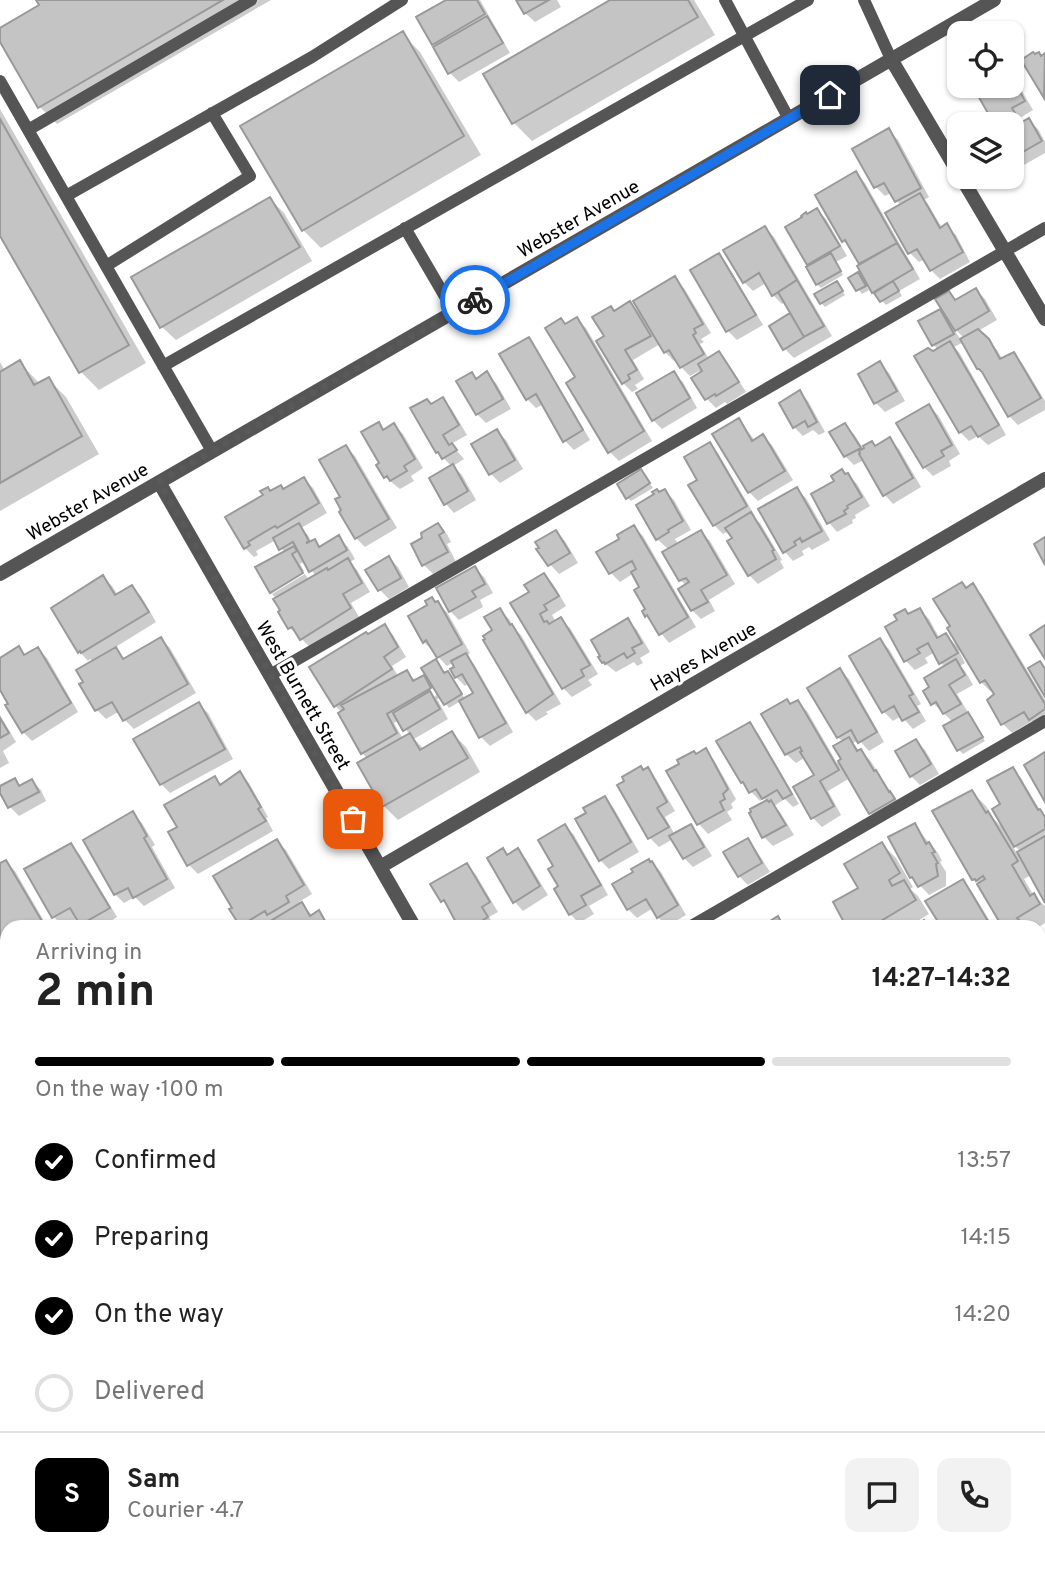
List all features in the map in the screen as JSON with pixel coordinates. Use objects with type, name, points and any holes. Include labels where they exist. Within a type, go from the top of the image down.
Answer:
[{"type":"street","name":"Webster Avenue","points":[[0,574],[994,0]]},
{"type":"street","points":[[891,59],[947,153]]},
{"type":"street","points":[[968,189],[1045,319]]},
{"type":"street","name":"Hayes Avenue","points":[[380,867],[1045,479]]},
{"type":"street","name":"West Burnett Street","points":[[159,482],[410,920]]},
{"type":"lane","points":[[28,130],[251,0]]},
{"type":"lane","points":[[66,196],[312,57],[402,0]]},
{"type":"lane","points":[[725,0],[789,119]]},
{"type":"lane","points":[[163,366],[808,0]]},
{"type":"lane","points":[[864,0],[891,59]]},
{"type":"lane","points":[[0,81],[212,451]]},
{"type":"lane","points":[[106,266],[250,176],[212,113]]},
{"type":"lane","points":[[405,228],[454,312]]},
{"type":"lane","points":[[270,675],[1045,228]]},
{"type":"lane","points":[[702,920],[1045,720]]},
{"type":"building","points":[[36,0],[223,0],[38,108],[0,42],[0,28],[39,5]]},
{"type":"building","points":[[446,0],[477,0],[485,14],[432,45],[416,17]]},
{"type":"building","points":[[516,0],[549,0],[524,14]]},
{"type":"building","points":[[610,0],[688,0],[698,17],[512,124],[483,74]]},
{"type":"building","points":[[487,16],[503,43],[448,74],[433,47]]},
{"type":"building","points":[[403,31],[464,136],[302,231],[240,126]]},
{"type":"building","points":[[1033,52],[1039,52],[1041,56],[1045,53],[1044,98],[1024,65],[1024,58]]},
{"type":"building","points":[[979,98],[1023,98],[1025,101],[1012,108],[1014,112],[987,112]]},
{"type":"building","points":[[1029,118],[1042,141],[1024,151],[1024,121]]},
{"type":"building","points":[[0,119],[129,345],[79,373],[0,236]]},
{"type":"building","points":[[889,128],[921,188],[895,202],[884,183],[874,188],[852,149]]},
{"type":"building","points":[[856,171],[897,243],[859,264],[845,240],[842,242],[815,195]]},
{"type":"building","points":[[920,193],[940,228],[947,223],[963,252],[930,271],[917,249],[908,254],[885,213]]},
{"type":"building","points":[[270,197],[300,247],[160,328],[131,277]]},
{"type":"building","points":[[817,208],[840,246],[807,265],[785,227],[806,212],[807,214]]},
{"type":"building","points":[[765,226],[797,280],[772,296],[759,273],[743,283],[723,250]]},
{"type":"building","points":[[897,243],[913,269],[872,293],[857,266]]},
{"type":"building","points":[[719,253],[756,315],[726,332],[690,270]]},
{"type":"building","points":[[831,253],[841,271],[816,285],[806,267]]},
{"type":"building","points":[[858,272],[866,286],[856,291],[848,278]]},
{"type":"building","points":[[675,276],[703,324],[694,329],[696,333],[693,335],[704,354],[680,368],[669,350],[664,353],[633,301]]},
{"type":"building","points":[[797,280],[824,326],[804,337],[778,292]]},
{"type":"building","points":[[837,281],[843,291],[820,304],[814,294]]},
{"type":"building","points":[[893,281],[899,291],[880,302],[874,293]]},
{"type":"building","points":[[976,288],[989,311],[955,331],[935,299],[949,291],[955,300]]},
{"type":"building","points":[[630,301],[651,336],[625,350],[637,370],[628,375],[630,379],[622,384],[596,341],[604,336],[592,317],[611,306],[614,311]]},
{"type":"building","points":[[940,309],[954,334],[932,346],[918,321]]},
{"type":"building","points":[[790,313],[804,337],[783,350],[769,326]]},
{"type":"building","points":[[577,317],[644,431],[608,453],[566,383],[575,377],[545,328],[561,318],[565,324]]},
{"type":"building","points":[[978,329],[989,339],[1000,359],[1014,352],[1041,398],[1008,417],[960,339]]},
{"type":"building","points":[[529,337],[583,430],[563,442],[536,394],[526,400],[499,354]]},
{"type":"building","points":[[950,341],[999,425],[978,437],[971,426],[959,433],[914,356],[928,348],[933,351]]},
{"type":"building","points":[[719,351],[739,382],[705,400],[691,378],[702,371],[698,364]]},
{"type":"building","points":[[20,360],[34,385],[49,377],[82,436],[0,483],[0,372]]},
{"type":"building","points":[[880,361],[897,391],[874,404],[858,374]]},
{"type":"building","points":[[487,371],[503,399],[476,415],[456,381],[472,372],[476,379]]},
{"type":"building","points":[[674,371],[690,398],[652,421],[636,393]]},
{"type":"building","points":[[800,390],[817,422],[808,427],[805,421],[793,428],[779,403]]},
{"type":"building","points":[[443,397],[459,425],[443,435],[449,445],[452,443],[457,450],[442,459],[410,408],[427,399],[431,404]]},
{"type":"building","points":[[929,404],[952,445],[941,451],[944,456],[923,468],[896,423]]},
{"type":"building","points":[[739,418],[752,441],[763,434],[785,471],[748,493],[712,434]]},
{"type":"building","points":[[379,422],[383,430],[394,423],[415,459],[404,466],[407,471],[390,481],[387,476],[384,478],[376,465],[379,463],[361,432]]},
{"type":"building","points":[[845,423],[861,448],[844,457],[829,432]]},
{"type":"building","points":[[497,429],[515,460],[489,475],[471,444]]},
{"type":"building","points":[[890,437],[913,478],[883,496],[859,451],[872,441],[875,446]]},
{"type":"building","points":[[710,442],[747,506],[713,526],[688,485],[697,480],[684,457]]},
{"type":"building","points":[[346,445],[389,519],[355,539],[339,512],[341,510],[335,499],[340,497],[319,460]]},
{"type":"building","points":[[453,464],[468,491],[444,505],[429,478]]},
{"type":"building","points":[[641,469],[650,483],[626,499],[617,484]]},
{"type":"building","points":[[842,469],[845,474],[848,473],[862,497],[847,506],[844,511],[846,514],[827,524],[811,494],[834,481],[831,476]]},
{"type":"building","points":[[304,477],[319,503],[248,542],[250,545],[244,549],[225,517],[263,495],[260,491],[268,487],[270,491],[281,485],[283,489]]},
{"type":"building","points":[[797,487],[822,531],[802,542],[800,538],[794,542],[796,545],[783,553],[758,509]]},
{"type":"building","points":[[657,489],[659,492],[665,489],[683,521],[656,540],[636,505],[654,494],[652,492]]},
{"type":"building","points":[[751,512],[774,550],[772,551],[776,559],[748,576],[727,541],[732,538],[725,528]]},
{"type":"building","points":[[299,523],[309,541],[307,543],[315,539],[319,547],[339,535],[347,550],[309,572],[293,542],[279,550],[273,538]]},
{"type":"building","points":[[438,523],[444,532],[439,535],[448,552],[422,566],[411,544],[422,538],[421,533]]},
{"type":"building","points":[[634,525],[688,617],[659,635],[647,615],[645,617],[642,611],[645,609],[634,590],[639,587],[631,572],[636,569],[632,561],[609,574],[596,552],[619,539],[617,535]]},
{"type":"building","points":[[556,530],[570,553],[548,566],[536,549],[539,548],[535,542]]},
{"type":"building","points":[[701,530],[727,575],[701,590],[708,602],[691,611],[678,589],[689,582],[686,578],[679,581],[662,552]]},
{"type":"building","points":[[1045,537],[1045,565],[1034,544]]},
{"type":"building","points":[[294,546],[297,551],[292,554],[303,573],[270,593],[255,567]]},
{"type":"building","points":[[389,556],[401,578],[378,591],[365,570]]},
{"type":"building","points":[[348,558],[362,583],[343,594],[351,608],[300,640],[292,627],[288,629],[273,599]]},
{"type":"building","points":[[475,566],[485,584],[472,591],[476,597],[449,612],[436,588]]},
{"type":"building","points":[[544,573],[559,596],[544,605],[547,610],[540,614],[544,622],[549,624],[561,617],[590,665],[581,670],[584,676],[562,689],[510,603],[529,592],[524,585]]},
{"type":"building","points":[[103,575],[115,595],[132,585],[149,612],[78,653],[51,608]]},
{"type":"building","points":[[962,582],[966,588],[973,583],[1045,704],[1045,709],[1029,720],[1024,712],[1001,725],[987,700],[994,694],[985,680],[980,683],[947,628],[950,626],[933,599]]},
{"type":"building","points":[[432,597],[435,602],[438,601],[462,644],[437,658],[426,640],[423,643],[408,616],[427,605],[425,601]]},
{"type":"building","points":[[500,608],[553,694],[526,713],[483,640],[483,636],[492,630],[484,617]]},
{"type":"building","points":[[920,608],[937,638],[946,633],[958,653],[939,664],[928,643],[917,649],[920,653],[904,662],[885,627],[897,620],[894,615],[905,609],[908,614]]},
{"type":"building","points":[[628,618],[642,643],[632,648],[635,653],[627,658],[624,653],[605,664],[602,663],[591,640]]},
{"type":"building","points":[[385,624],[398,647],[384,657],[392,669],[334,707],[309,667],[366,632],[368,634]]},
{"type":"building","points":[[1045,625],[1045,659],[1030,635]]},
{"type":"building","points":[[161,637],[188,684],[123,721],[112,702],[95,711],[79,684],[83,682],[76,670],[116,647],[123,659]]},
{"type":"building","points":[[880,638],[913,694],[909,696],[919,712],[902,721],[894,706],[882,713],[849,656]]},
{"type":"building","points":[[19,646],[24,655],[38,647],[71,703],[22,733],[5,705],[8,704],[0,690],[0,658]]},
{"type":"building","points":[[466,653],[506,723],[479,738],[459,701],[473,693],[462,674],[455,678],[450,669],[454,667],[451,661]]},
{"type":"building","points":[[436,659],[444,673],[448,671],[462,694],[444,705],[421,668]]},
{"type":"building","points":[[956,659],[965,675],[949,685],[961,704],[943,714],[936,702],[931,705],[923,691],[929,687],[924,678]]},
{"type":"building","points":[[1040,661],[1045,669],[1045,697],[1028,668]]},
{"type":"building","points":[[840,668],[877,732],[858,743],[851,730],[837,738],[807,688]]},
{"type":"building","points":[[407,670],[413,681],[424,675],[431,688],[387,714],[397,733],[361,754],[338,713],[344,709],[341,705]]},
{"type":"building","points":[[430,691],[440,709],[403,731],[393,713]]},
{"type":"building","points":[[787,699],[790,704],[798,700],[839,770],[820,781],[834,806],[811,819],[793,787],[814,775],[800,752],[800,747],[785,755],[761,714]]},
{"type":"building","points":[[199,702],[225,749],[160,785],[133,739]]},
{"type":"building","points":[[968,712],[983,737],[957,751],[943,726]]},
{"type":"building","points":[[0,718],[9,733],[0,738]]},
{"type":"building","points":[[750,722],[792,794],[783,799],[777,790],[762,799],[756,789],[749,793],[716,741]]},
{"type":"building","points":[[452,731],[468,758],[382,807],[357,763],[410,733],[420,750]]},
{"type":"building","points":[[849,737],[857,751],[861,749],[895,799],[869,814],[838,761],[841,759],[833,746]]},
{"type":"building","points":[[916,739],[931,764],[910,777],[895,751]]},
{"type":"building","points":[[706,748],[728,789],[723,794],[725,799],[720,802],[724,810],[697,825],[666,771],[679,764],[677,760]]},
{"type":"building","points":[[1045,752],[1045,802],[1024,765]]},
{"type":"building","points":[[641,766],[643,770],[648,767],[667,802],[657,808],[669,827],[648,839],[617,785],[624,781],[622,777]]},
{"type":"building","points":[[1013,767],[1038,810],[1040,809],[1045,817],[1045,829],[1014,847],[992,809],[1000,804],[987,781]]},
{"type":"building","points":[[240,771],[266,821],[187,866],[168,832],[177,827],[164,805],[215,776],[220,785]]},
{"type":"building","points":[[15,778],[19,786],[32,779],[39,792],[8,808],[0,793],[0,786]]},
{"type":"building","points":[[972,790],[1018,861],[1012,865],[1030,896],[1034,893],[1040,904],[1017,918],[1019,920],[998,920],[977,884],[985,879],[983,876],[976,881],[972,880],[932,811]]},
{"type":"building","points":[[605,796],[631,842],[599,861],[575,819],[586,813],[583,808]]},
{"type":"building","points":[[771,800],[786,825],[762,838],[749,813],[750,809]]},
{"type":"building","points":[[133,811],[147,836],[144,838],[167,879],[133,898],[128,888],[114,895],[83,840]]},
{"type":"building","points":[[915,823],[926,844],[929,842],[935,852],[932,853],[938,863],[938,876],[918,887],[912,877],[910,878],[888,837]]},
{"type":"building","points":[[565,824],[601,885],[581,896],[586,905],[569,915],[554,889],[558,886],[548,869],[553,866],[538,840]]},
{"type":"building","points":[[691,824],[704,847],[683,859],[669,836]]},
{"type":"building","points":[[1045,836],[1045,903],[1017,852]]},
{"type":"building","points":[[748,838],[762,863],[738,877],[723,852]]},
{"type":"building","points":[[277,839],[304,885],[286,896],[289,902],[267,915],[265,911],[250,920],[236,920],[213,876]]},
{"type":"building","points":[[882,842],[900,873],[889,880],[892,886],[904,880],[916,900],[882,920],[843,920],[833,902],[858,888],[844,864]]},
{"type":"building","points":[[71,843],[110,908],[89,920],[77,920],[70,908],[52,918],[24,869]]},
{"type":"building","points":[[503,848],[507,855],[518,848],[540,886],[513,903],[487,858]]},
{"type":"building","points":[[649,859],[678,905],[657,918],[646,899],[627,910],[612,884]]},
{"type":"building","points":[[6,860],[41,920],[0,920],[0,863]]},
{"type":"building","points":[[467,863],[490,902],[482,907],[488,917],[483,920],[455,920],[444,900],[441,902],[430,884]]},
{"type":"building","points":[[963,879],[987,920],[937,920],[925,901]]},
{"type":"building","points":[[302,902],[310,916],[319,910],[325,920],[272,920]]},
{"type":"way so far","points":[[353,819],[159,482],[475,300]]},
{"type":"route","points":[[475,300],[830,95]]}]
